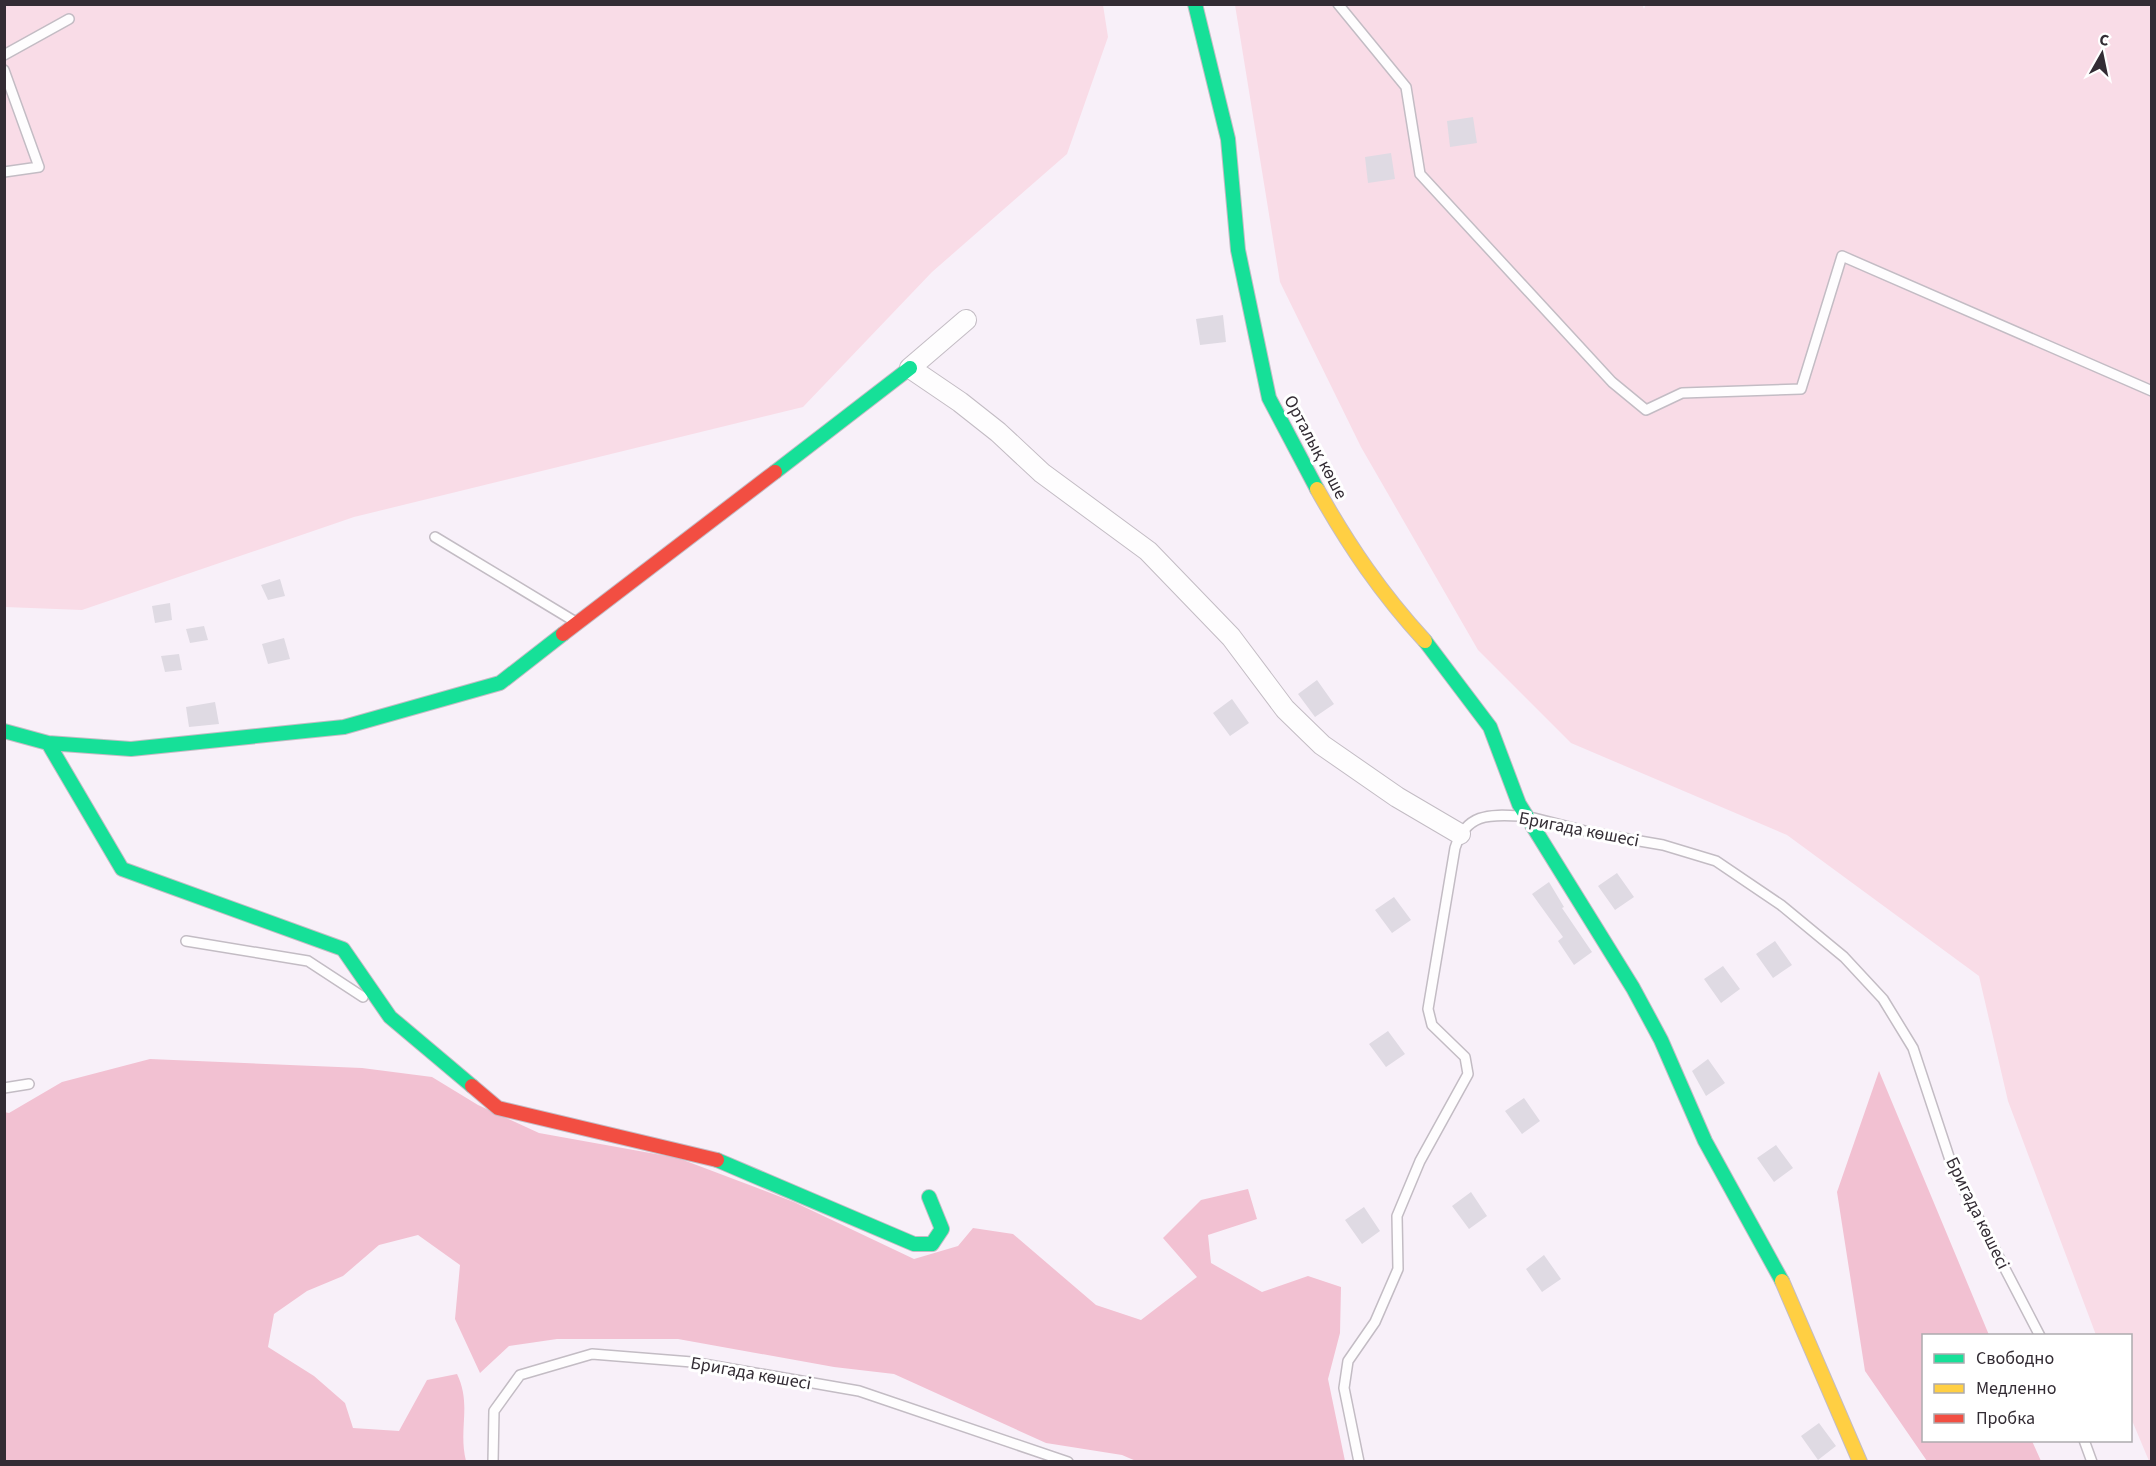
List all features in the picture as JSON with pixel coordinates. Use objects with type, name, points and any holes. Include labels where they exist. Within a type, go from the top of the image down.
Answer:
[{"type":"street","name":"Орталық көше","points":[[1195,4],[1228,139],[1238,250],[1269,398],[1290,442],[1344,537],[1367,572],[1390,603],[1435,651],[1490,727],[1502,753],[1516,797],[1633,988],[1661,1040],[1705,1141],[1787,1291],[1860,1461]]},
{"type":"street","points":[[4,731],[48,743],[131,749],[344,727],[500,683],[910,368],[966,320]]},
{"type":"street","points":[[910,368],[960,402],[1042,473],[1148,550],[1231,637],[1285,709],[1322,744],[1397,797],[1460,834]]},
{"type":"street","points":[[48,743],[122,869],[343,949],[390,1017],[498,1108],[728,1162],[914,1244],[932,1244],[942,1229],[929,1197]]},
{"type":"lane","points":[[1338,4],[1406,87],[1420,174],[1612,382],[1646,410],[1682,393],[1801,389],[1842,256],[2151,391]]},
{"type":"lane","points":[[4,55],[69,19]]},
{"type":"lane","points":[[4,70],[39,167],[4,172]]},
{"type":"lane","points":[[435,537],[579,624]]},
{"type":"lane","name":"Бригада көшесі","points":[[1460,834],[1469,824],[1483,817],[1500,815],[1527,817],[1593,833],[1663,845],[1716,861],[1781,905],[1844,957],[1883,999],[1913,1048],[1953,1169],[2039,1334]]},
{"type":"lane","points":[[1359,1461],[1344,1388],[1348,1361],[1375,1322],[1398,1269],[1397,1216],[1420,1161],[1468,1074],[1465,1057],[1432,1025],[1428,1009],[1460,834]]},
{"type":"lane","points":[[186,941],[308,961],[347,984],[390,1017]]},
{"type":"lane","points":[[4,1088],[29,1084]]},
{"type":"lane","name":"Бригада көшесі","points":[[493,1461],[494,1411],[520,1375],[592,1354],[692,1362],[859,1391],[1068,1461]]},
{"type":"lane","points":[[2085,1442],[2092,1461]]},
{"type":"shaded area","points":[[1642,4],[1644,9],[1646,4],[2151,5],[2151,1461],[2149,1461],[2132,1420],[2132,1334],[2096,1334],[2008,1101],[1979,976],[1787,835],[1571,743],[1478,650],[1361,447],[1280,282],[1235,5]]},
{"type":"shaded area","points":[[5,5],[1103,5],[1108,37],[1067,154],[932,272],[803,407],[354,517],[82,610],[5,607]]},
{"type":"shaded area","points":[[150,1059],[362,1068],[432,1077],[478,1105],[539,1133],[678,1158],[794,1202],[914,1259],[958,1246],[973,1228],[1013,1234],[1096,1305],[1141,1320],[1197,1277],[1163,1238],[1201,1200],[1248,1189],[1257,1219],[1208,1235],[1211,1263],[1262,1292],[1308,1276],[1341,1287],[1340,1333],[1328,1379],[1345,1461],[1136,1461],[1122,1455],[1046,1443],[894,1374],[834,1367],[678,1339],[557,1339],[509,1346],[480,1373],[455,1319],[460,1265],[418,1235],[379,1245],[343,1276],[307,1291],[274,1314],[268,1347],[314,1376],[345,1403],[353,1428],[399,1431],[427,1380],[457,1374],[464,1396],[463,1438],[466,1461],[5,1461],[4,1112],[9,1113],[62,1082]]},
{"type":"shaded area","points":[[1879,1071],[1989,1334],[1922,1334],[1922,1442],[2032,1442],[2041,1461],[1927,1461],[1865,1371],[1837,1192]]},
{"type":"building","points":[[1473,117],[1477,143],[1450,147],[1447,121]]},
{"type":"building","points":[[1391,153],[1395,179],[1368,183],[1365,157]]},
{"type":"building","points":[[1223,315],[1226,342],[1200,345],[1196,319]]},
{"type":"building","points":[[280,579],[285,596],[268,600],[261,585]]},
{"type":"building","points":[[170,603],[172,620],[155,623],[152,606]]},
{"type":"building","points":[[204,626],[208,640],[190,643],[186,629]]},
{"type":"building","points":[[284,638],[290,659],[268,664],[262,644]]},
{"type":"building","points":[[179,654],[182,670],[165,672],[161,656]]},
{"type":"building","points":[[1317,680],[1334,704],[1315,717],[1298,694]]},
{"type":"building","points":[[1232,699],[1249,723],[1230,736],[1213,713]]},
{"type":"building","points":[[215,702],[219,724],[189,727],[186,707]]},
{"type":"building","points":[[1617,873],[1634,897],[1615,910],[1598,886]]},
{"type":"building","points":[[1549,882],[1564,907],[1562,908],[1592,952],[1574,965],[1558,941],[1563,937],[1532,894]]},
{"type":"building","points":[[1394,897],[1411,920],[1392,933],[1375,910]]},
{"type":"building","points":[[1775,941],[1792,965],[1773,978],[1756,954]]},
{"type":"building","points":[[1723,966],[1740,989],[1721,1003],[1704,979]]},
{"type":"building","points":[[1388,1031],[1405,1054],[1386,1067],[1369,1044]]},
{"type":"building","points":[[1708,1059],[1725,1083],[1706,1096],[1692,1071]]},
{"type":"building","points":[[1524,1098],[1540,1121],[1522,1134],[1505,1111]]},
{"type":"building","points":[[1776,1145],[1793,1168],[1774,1182],[1757,1158]]},
{"type":"building","points":[[1471,1192],[1487,1216],[1469,1229],[1452,1206]]},
{"type":"building","points":[[1364,1207],[1380,1231],[1362,1244],[1345,1220]]},
{"type":"building","points":[[1544,1255],[1561,1279],[1542,1292],[1526,1269]]},
{"type":"building","points":[[1819,1423],[1836,1446],[1818,1460],[1801,1436]]},
{"type":"traffic: fast","points":[[1195,4],[1228,139],[1238,250],[1269,398],[1317,489]]},
{"type":"traffic: fast","points":[[775,472],[910,368]]},
{"type":"traffic: fast","points":[[48,743],[131,749],[344,727],[500,683],[563,634]]},
{"type":"traffic: fast","points":[[1425,641],[1490,727],[1519,804],[1633,988],[1661,1040],[1705,1141],[1782,1281]]},
{"type":"traffic: fast","points":[[4,731],[48,743],[122,869],[343,949],[390,1017],[472,1086]]},
{"type":"traffic: fast","points":[[717,1160],[914,1244],[932,1244],[942,1229],[929,1197]]},
{"type":"traffic: slow","points":[[1317,489],[1366,568],[1425,641]]},
{"type":"traffic: slow","points":[[1782,1281],[1860,1462]]},
{"type":"traffic: jam","points":[[563,634],[775,472]]},
{"type":"traffic: jam","points":[[472,1086],[498,1108],[717,1160]]}]
